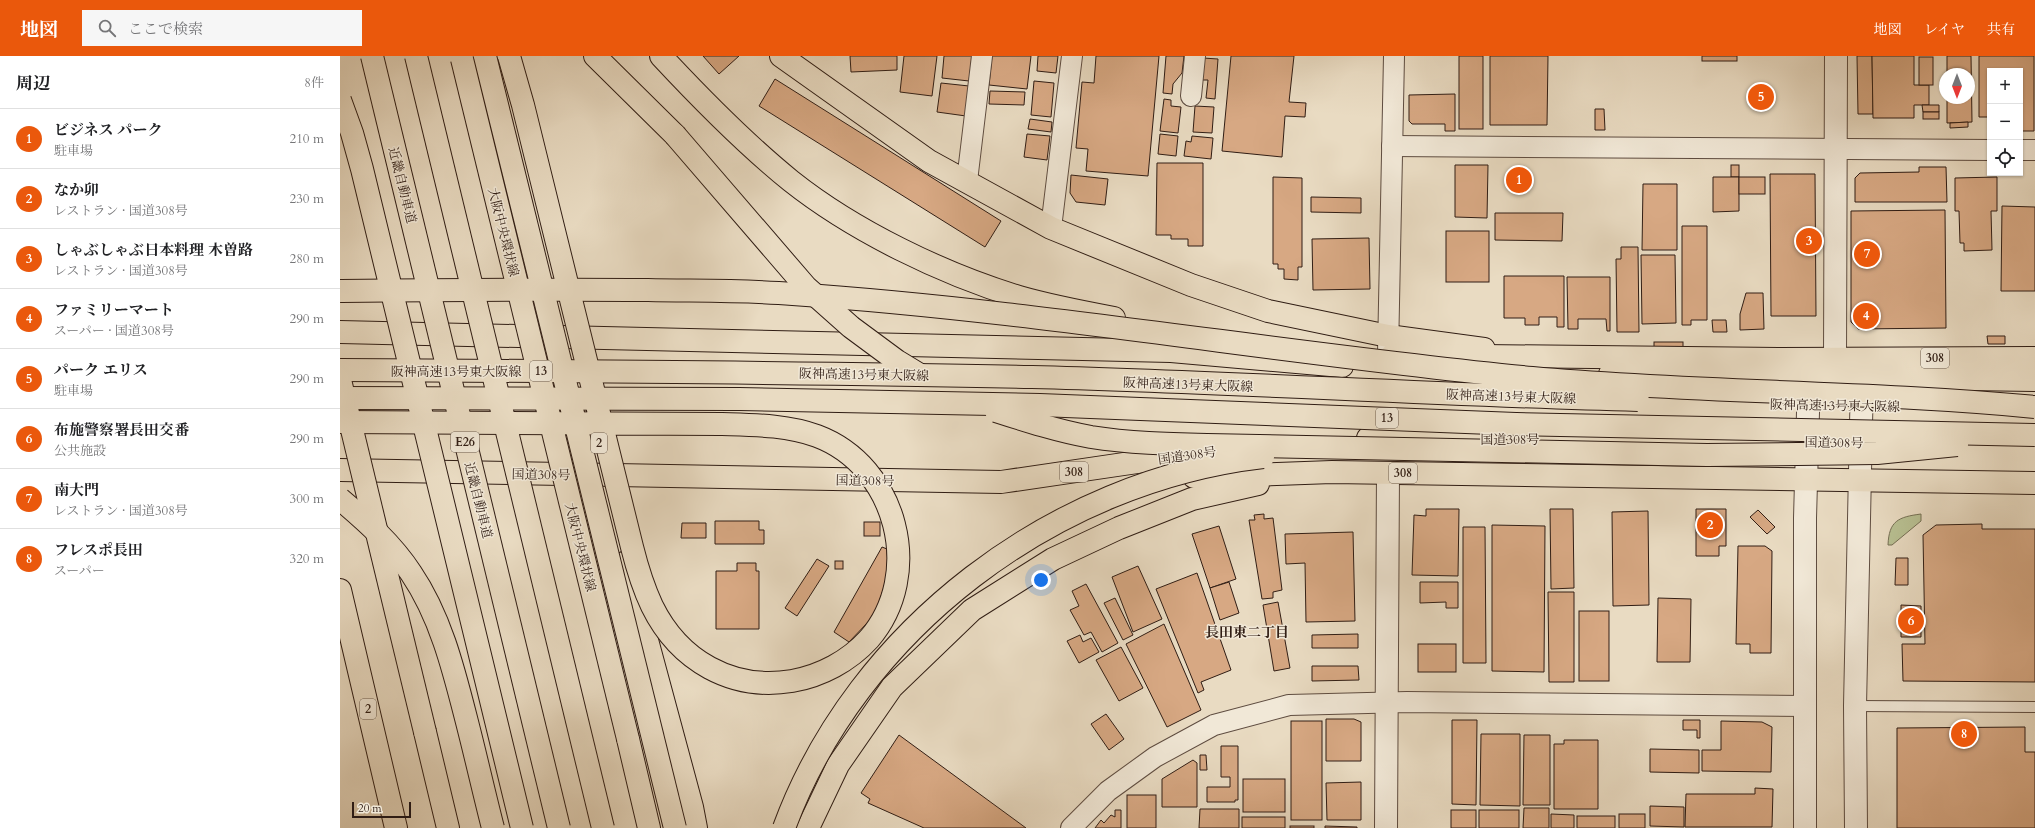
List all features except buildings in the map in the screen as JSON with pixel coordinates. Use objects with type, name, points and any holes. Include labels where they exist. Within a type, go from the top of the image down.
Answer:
[{"type":"main road","name":"近畿自動車道","points":[[372,56],[559,828]]},
{"type":"main road","points":[[416,56],[603,828]]},
{"type":"main road","points":[[485,56],[675,828]]},
{"type":"main road","points":[[340,422],[594,423],[602,424],[743,425],[792,429],[818,436],[840,448],[862,465],[877,483],[887,501],[895,523],[898,547],[898,573],[892,596],[883,617],[870,638],[852,655],[835,666],[803,679],[776,684],[752,683],[731,679],[709,669],[688,653],[653,608],[641,581],[632,547],[612,469],[603,430],[601,423],[597,407],[573,307],[523,105],[510,56]]},
{"type":"main road","name":"2","points":[[510,56],[580,338],[612,510],[692,807],[696,828]]},
{"type":"main road","points":[[594,56],[675,135]]},
{"type":"main road","points":[[608,56],[806,287],[851,327],[897,361],[942,388],[994,410],[1044,426],[1091,437],[1146,443],[1364,449],[1699,455],[1818,455],[1877,453],[2035,436]]},
{"type":"main road","points":[[661,56],[744,142],[792,182],[845,218],[904,250],[962,277],[1020,297],[1139,323],[1234,338],[1295,351]]},
{"type":"main road","points":[[781,56],[929,160],[1051,228],[1191,285],[1268,311],[1388,345]]},
{"type":"main road","name":"大阪中央環状線","points":[[462,57],[649,828]]},
{"type":"main road","points":[[340,100],[352,133],[362,169],[522,828]]},
{"type":"main road","points":[[340,291],[603,290],[786,293],[992,312],[1295,351],[1531,378],[1620,385],[1966,401],[2035,408]]},
{"type":"main road","name":"308","points":[[340,332],[1171,351],[1388,345],[1618,358],[2035,358]]},
{"type":"main road","name":"308","points":[[1171,351],[1389,371],[2035,380]]},
{"type":"main road","name":"阪神高速13号東大阪線","points":[[340,370],[742,372],[1027,377],[1517,397],[2035,408]]},
{"type":"main road","points":[[340,380],[448,828]]},
{"type":"main road","name":"阪神高速13号東大阪線","points":[[340,398],[739,399],[1032,404],[1516,424],[2035,436]]},
{"type":"main road","name":"国道308号","points":[[340,470],[1001,482],[1242,447],[1316,440],[1388,438],[1807,441],[1861,443],[2035,443]]},
{"type":"main road","points":[[784,828],[812,766],[840,720],[872,674],[904,637],[941,602],[980,570],[1024,541],[1074,513],[1128,490],[1182,472],[1239,460],[1364,449]]},
{"type":"main road","points":[[808,828],[838,765],[892,687],[972,610],[1053,559],[1119,528],[1192,499],[1261,484],[1332,472]]},
{"type":"main road","name":"308","points":[[1001,482],[1332,472],[2035,483]]},
{"type":"main road","points":[[340,499],[388,544],[411,572],[430,605],[444,641],[459,690],[493,828]]},
{"type":"main road","name":"2","points":[[340,590],[396,828]]},
{"type":"street","points":[[967,182],[982,56]]},
{"type":"street","points":[[1051,228],[1072,56]]},
{"type":"street","points":[[1191,96],[1195,56]]},
{"type":"street","points":[[1388,345],[1394,56]]},
{"type":"street","points":[[1835,358],[1836,56]]},
{"type":"street","points":[[1392,146],[1987,150]]},
{"type":"street","points":[[2023,150],[2035,150]]},
{"type":"street","points":[[1805,828],[1806,479],[1809,377],[1835,358]]},
{"type":"street","points":[[1835,358],[1862,378],[1856,706],[1856,828]]},
{"type":"street","points":[[1386,828],[1388,473]]},
{"type":"street","points":[[1071,828],[1108,791],[1155,757],[1214,726],[1289,705],[1387,702],[1806,706]]},
{"type":"lane","points":[[1856,706],[2035,707]]},
{"type":"green space","points":[[1921,514],[1921,521],[1892,545],[1888,545],[1890,530],[1896,522],[1906,517]]},
{"type":"place","name":"パーク エリス","points":[[1761,97]]},
{"type":"place","name":"ビジネス パーク","points":[[1519,180]]},
{"type":"place","name":"しゃぶしゃぶ日本料理 木曽路","points":[[1809,241]]},
{"type":"place","name":"南大門","points":[[1867,254]]},
{"type":"place","name":"ファミリーマート","points":[[1866,316]]},
{"type":"place","name":"なか卯","points":[[1710,525]]},
{"type":"place","name":"布施警察署長田交番","points":[[1911,621]]},
{"type":"place","name":"フレスポ長田","points":[[1964,734]]},
{"type":"district","name":"長田東二丁目","points":[[1247,632]]}]
